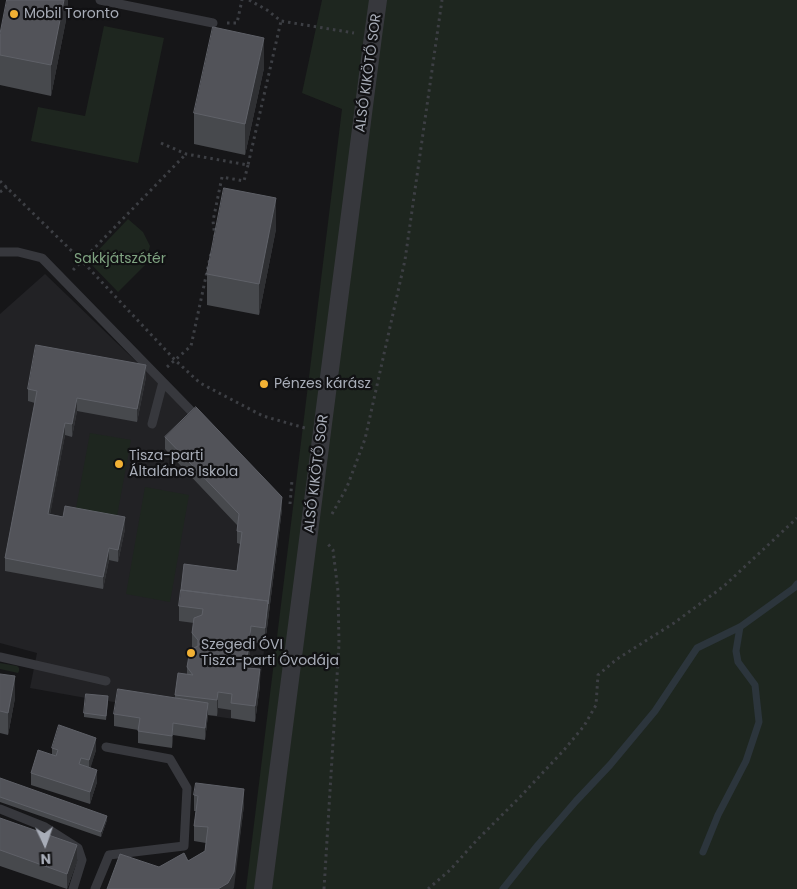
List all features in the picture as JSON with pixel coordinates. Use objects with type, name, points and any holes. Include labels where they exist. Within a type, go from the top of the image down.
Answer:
[{"type":"street","name":"ALSÓ KIKÖTŐ SOR","points":[[263,889],[378,0]]},
{"type":"lane","points":[[100,0],[214,23]]},
{"type":"lane","points":[[0,252],[18,252],[42,258],[196,416]]},
{"type":"lane","points":[[152,424],[163,382]]},
{"type":"lane","points":[[0,657],[106,681]]},
{"type":"lane","points":[[94,889],[109,855],[184,846],[187,788],[170,759],[106,747]]},
{"type":"lane","points":[[0,809],[45,826],[78,848],[82,860],[73,889]]},
{"type":"path","points":[[238,16],[242,0]]},
{"type":"path","points":[[249,0],[267,10],[281,21],[373,36]]},
{"type":"path","points":[[329,518],[347,487],[365,439],[405,260],[442,0]]},
{"type":"path","points":[[215,237],[213,221],[222,177],[244,181],[281,21]]},
{"type":"path","points":[[161,143],[186,154],[248,165]]},
{"type":"path","points":[[64,280],[186,154]]},
{"type":"path","points":[[0,181],[82,261],[175,360],[200,383],[263,416],[322,433]]},
{"type":"path","points":[[0,192],[6,187]]},
{"type":"path","points":[[175,360],[191,346],[213,246]]},
{"type":"path","points":[[290,504],[292,480]]},
{"type":"path","points":[[428,889],[450,870],[564,750],[584,726],[596,705],[598,675],[617,659],[674,623],[724,586],[797,518]]},
{"type":"path","points":[[311,521],[333,550],[338,591],[339,644],[324,889]]},
{"type":"shaded area","name":"Tisza-parti Általános Iskola","points":[[45,274],[196,419],[282,509],[255,722],[86,698],[30,688],[37,653],[0,643],[0,314]]},
{"type":"green space","points":[[322,0],[797,0],[797,889],[246,889],[342,109],[302,93]]},
{"type":"green space","points":[[104,26],[164,38],[138,163],[31,141],[38,107],[85,116]]},
{"type":"green space","name":"Sakkjátszótér","points":[[128,219],[143,232],[150,246],[145,265],[118,292],[88,261]]},
{"type":"green space","points":[[90,433],[131,440],[117,516],[76,508]]},
{"type":"green space","points":[[145,487],[189,495],[170,602],[126,594]]},
{"type":"green space","points":[[0,663],[17,666],[19,671],[18,673],[0,669]]},
{"type":"building","points":[[7,0],[64,0],[51,65],[0,55],[0,34]]},
{"type":"building","points":[[213,27],[264,38],[245,124],[194,113]]},
{"type":"building","points":[[224,188],[276,198],[259,284],[207,274]]},
{"type":"building","points":[[36,345],[146,365],[137,409],[77,398],[72,424],[65,423],[48,514],[63,517],[65,506],[125,517],[118,550],[109,548],[103,577],[5,558],[37,391],[28,389]]},
{"type":"building","points":[[196,407],[282,497],[268,604],[268,601],[181,590],[184,564],[237,571],[242,532],[237,531],[239,514],[165,437]]},
{"type":"building","points":[[181,590],[268,601],[265,628],[251,626],[246,668],[260,669],[255,706],[231,703],[232,694],[218,692],[217,700],[175,695],[178,673],[193,675],[187,667],[190,650],[198,646],[198,640],[192,633],[194,618],[202,615],[203,609],[179,606]]},
{"type":"building","points":[[0,674],[15,676],[8,713],[0,711]]},
{"type":"building","points":[[118,689],[208,703],[205,728],[173,723],[172,736],[138,731],[140,718],[114,714]]},
{"type":"building","points":[[86,694],[108,696],[106,716],[84,713]]},
{"type":"building","points":[[59,725],[96,738],[89,760],[81,758],[79,764],[97,770],[90,792],[31,773],[38,750],[56,756],[58,750],[52,748]]},
{"type":"building","points":[[0,778],[107,816],[101,832],[0,797]]},
{"type":"building","points":[[196,783],[244,789],[234,872],[228,883],[218,889],[107,889],[120,854],[159,867],[184,853],[188,861],[205,851],[208,827],[194,826],[198,796],[194,795]]},
{"type":"building","points":[[0,818],[77,845],[67,874],[0,850]]},
{"type":"waterway","points":[[503,889],[538,845],[610,765],[655,711],[697,648],[740,627],[797,584]]},
{"type":"waterway","points":[[703,852],[718,815],[746,761],[759,722],[755,685],[738,662],[736,651],[740,627]]},
{"type":"place","name":"Mobil Toronto","points":[[14,14]]},
{"type":"place","name":"Pénzes kárász","points":[[264,384]]},
{"type":"place","name":"Tisza-parti Általános Iskola","points":[[119,464]]},
{"type":"place","name":"Szegedi ÓVI Tisza-parti Óvodája","points":[[191,653]]}]
